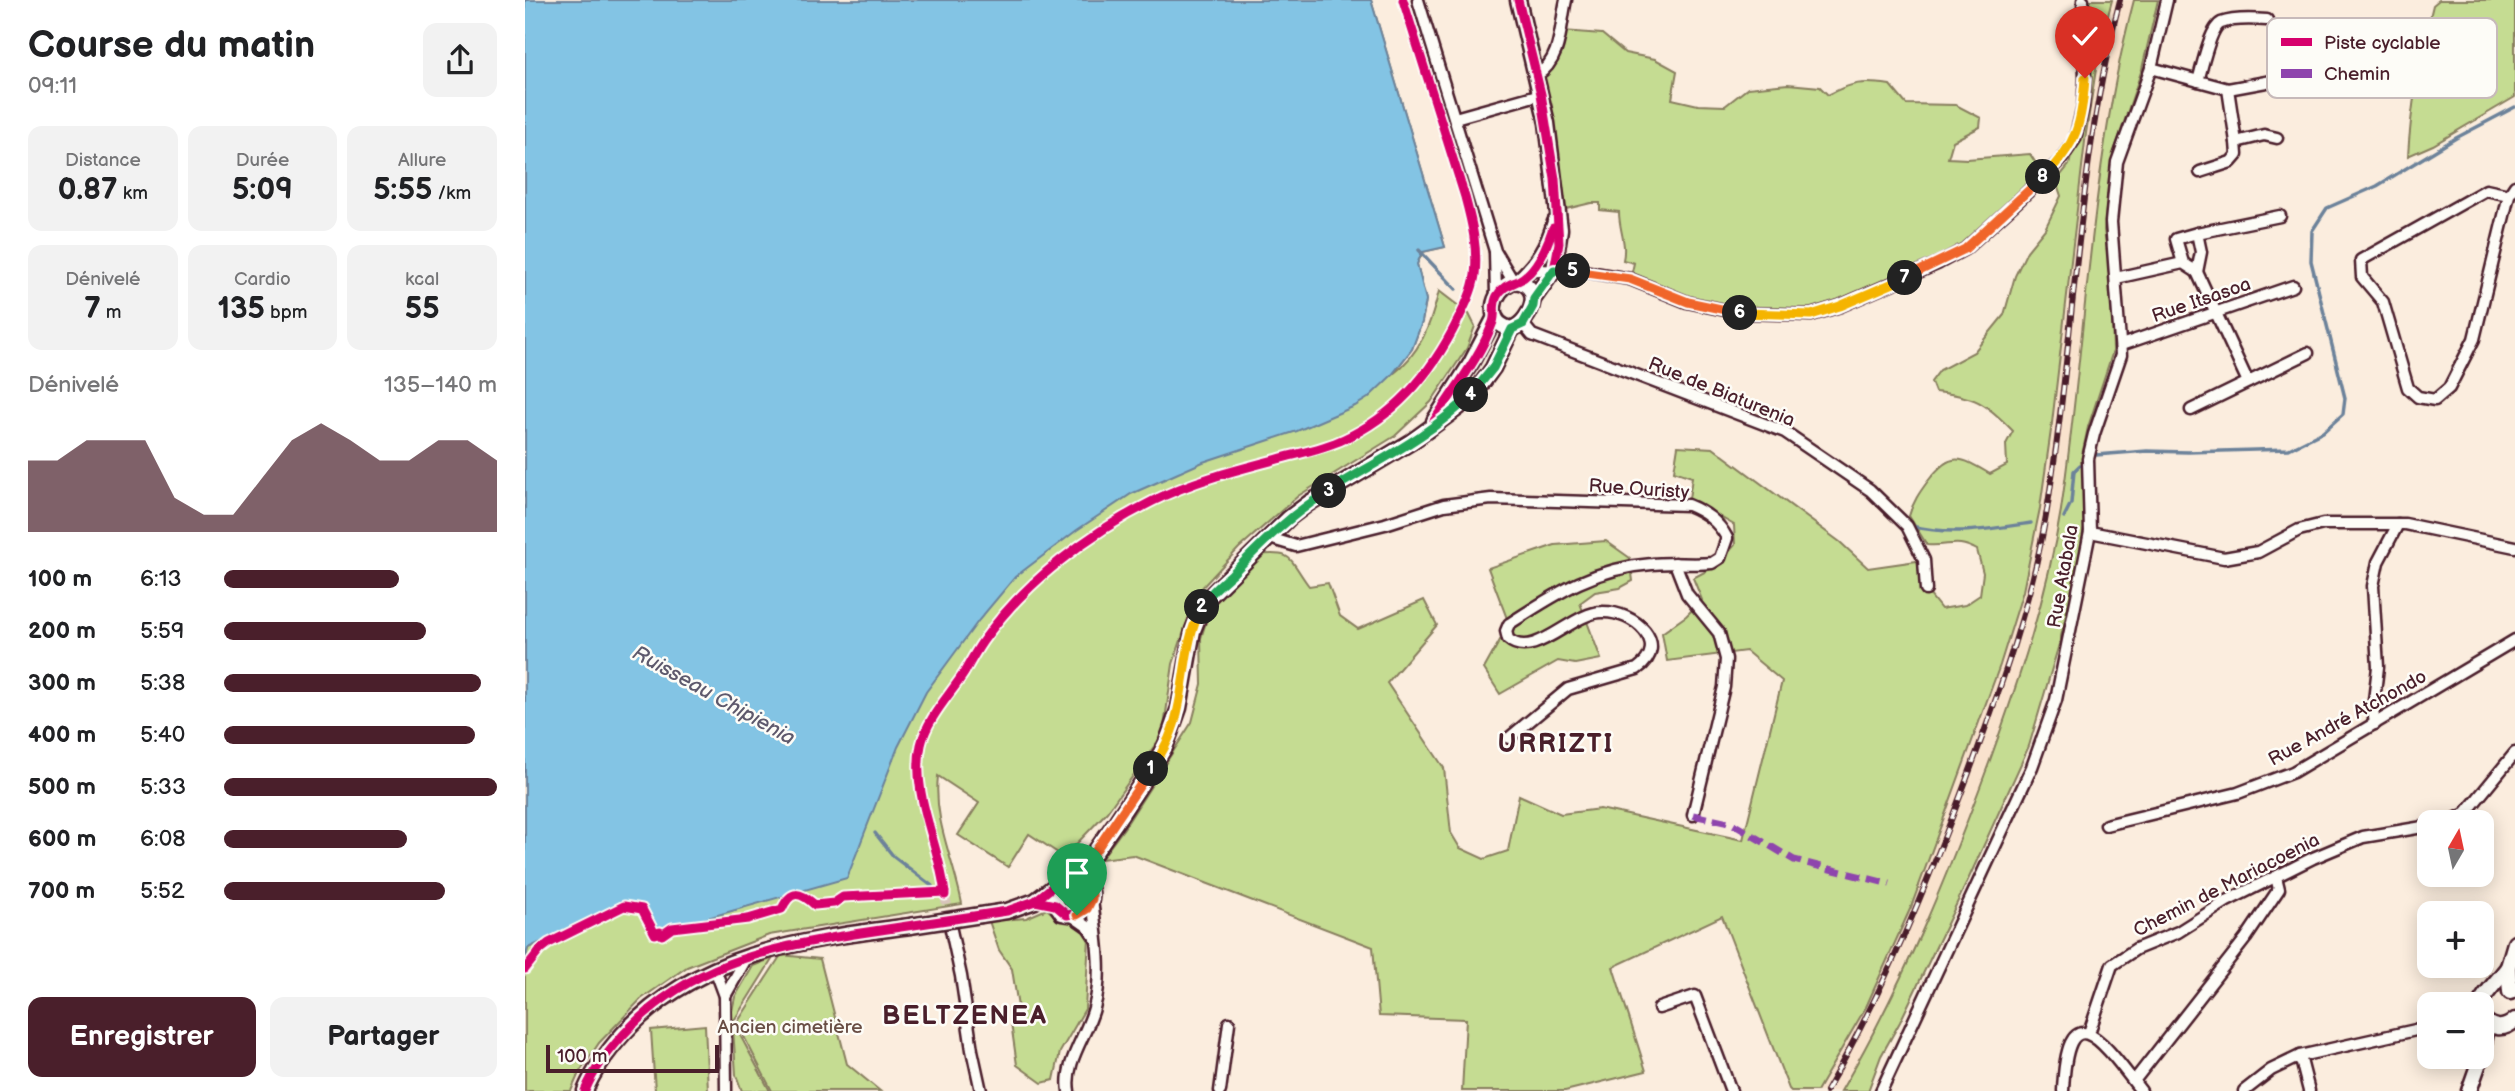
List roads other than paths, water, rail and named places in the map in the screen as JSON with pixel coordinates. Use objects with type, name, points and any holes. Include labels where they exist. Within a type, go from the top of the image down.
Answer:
[{"type":"main road","points":[[1080,879],[1090,859],[1165,747],[1179,708],[1193,630],[1205,601],[1269,535],[1309,503],[1367,471],[1459,407],[1480,386],[1554,270],[1559,243],[1558,211],[1541,94],[1518,0]]},
{"type":"main road","points":[[1431,427],[1471,363],[1494,319],[1493,306],[1496,298],[1508,284],[1531,270],[1545,252],[1558,211]]},
{"type":"main road","points":[[1516,281],[1529,287],[1534,298]]},
{"type":"main road","points":[[1494,319],[1499,325],[1518,326]]},
{"type":"main road","points":[[585,1091],[605,1055],[641,1015],[686,982],[715,969],[748,955],[810,941],[1007,911],[1035,901],[1062,879],[1080,879],[1092,893],[1092,899],[1082,913],[1062,913],[1055,905],[1055,887]]},
{"type":"main road","points":[[1035,901],[1055,905]]},
{"type":"main road","points":[[2491,990],[2508,967],[2515,943]]},
{"type":"main road","points":[[2491,990],[2498,989],[2512,994],[2508,967]]},
{"type":"main road","points":[[2469,1091],[2477,1069]]},
{"type":"street","points":[[1418,0],[1495,251],[1496,298]]},
{"type":"street","points":[[1537,75],[1556,53],[1566,0]]},
{"type":"street","points":[[1531,270],[1583,271],[1630,279],[1688,302],[1739,313],[1811,315],[1840,306],[1939,263],[1965,249],[2060,161],[2074,139],[2083,107],[2085,78],[2083,0]]},
{"type":"street","name":"Rue Atabala","points":[[1881,1091],[2032,767],[2056,700],[2090,532],[2088,459],[2121,355],[2111,222],[2117,162],[2151,68],[2167,0]]},
{"type":"street","points":[[2198,81],[2214,30],[2221,23],[2267,20]]},
{"type":"street","points":[[2151,68],[2228,89],[2267,82]]},
{"type":"street","points":[[2200,172],[2231,162],[2237,155],[2228,89]]},
{"type":"street","points":[[1455,118],[1541,94]]},
{"type":"street","points":[[2236,142],[2264,135],[2277,138]]},
{"type":"street","points":[[2509,195],[2486,190],[2361,260],[2362,277],[2383,302],[2408,388],[2417,397],[2435,400],[2449,388],[2474,339],[2509,195],[2515,186]]},
{"type":"street","points":[[2248,382],[2197,272],[2183,263],[2176,239],[2280,216]]},
{"type":"street","points":[[2197,233],[2201,252],[2197,272]]},
{"type":"street","points":[[1495,251],[1516,281]]},
{"type":"street","points":[[2116,278],[2183,263]]},
{"type":"street","name":"Rue Itsasoa","points":[[2121,345],[2293,286]]},
{"type":"street","name":"Rue de Biaturenia","points":[[1518,326],[1532,335],[1785,432],[1870,490],[1907,526],[1924,560],[1926,590]]},
{"type":"street","points":[[2191,410],[2308,353]]},
{"type":"street","name":"Rue Ouristy","points":[[1269,535],[1296,546],[1385,524],[1444,505],[1491,499],[1688,506],[1701,511],[1722,528],[1727,538],[1720,558],[1711,563],[1629,566],[1585,578],[1566,587],[1509,624],[1507,639],[1514,645],[1523,647],[1546,638],[1591,613],[1620,613],[1637,621],[1645,629],[1650,649],[1645,664],[1637,669],[1568,690],[1509,738]]},
{"type":"street","points":[[2090,532],[2224,558],[2258,552],[2299,530],[2323,524],[2398,524],[2515,547]]},
{"type":"street","points":[[2375,724],[2373,709],[2378,667],[2373,586],[2378,562],[2398,524]]},
{"type":"street","points":[[1675,563],[1687,594],[1719,633],[1727,659],[1724,687],[1693,815]]},
{"type":"street","name":"Rue André Atchondo","points":[[2106,825],[2249,789],[2293,772],[2515,640]]},
{"type":"street","points":[[2468,810],[2515,753]]},
{"type":"street","name":"Chemin de Mariacoenia","points":[[2089,1033],[2112,965],[2136,949],[2178,932],[2227,901],[2363,837],[2417,828]]},
{"type":"street","points":[[2134,1081],[2246,938],[2279,889],[2276,877]]},
{"type":"street","points":[[1069,1091],[1072,1066],[1095,1007],[1099,961],[1092,899]]},
{"type":"street","points":[[1071,915],[1088,927],[1097,939]]},
{"type":"street","points":[[951,930],[981,1091]]},
{"type":"street","points":[[725,996],[748,955]]},
{"type":"street","points":[[715,969],[725,996],[726,1091]]},
{"type":"street","points":[[1659,1008],[1695,996],[1731,1091]]},
{"type":"street","points":[[1220,1091],[1229,1023]]},
{"type":"street","points":[[2244,1091],[2271,1070],[2300,1056],[2417,1030]]},
{"type":"street","points":[[2063,1091],[2064,1065],[2071,1040],[2079,1033],[2089,1033],[2105,1045],[2141,1091]]},
{"type":"street","points":[[2300,1056],[2309,1091]]},
{"type":"water","points":[[525,0],[1371,0],[1445,247],[1422,252],[1417,264],[1426,300],[1422,322],[1412,349],[1391,376],[1368,398],[1297,431],[1203,462],[1131,494],[1077,530],[1015,577],[979,620],[926,692],[898,747],[847,878],[662,933],[656,933],[642,907],[624,904],[528,948],[525,962]]},
{"type":"waterway","points":[[2096,455],[2147,451],[2289,449],[2323,432],[2343,414],[2345,398],[2311,261],[2312,231],[2327,208],[2377,186],[2456,138],[2515,107]]},
{"type":"waterway","points":[[1419,250],[1456,289]]},
{"type":"waterway","points":[[2064,517],[2071,503],[2074,471],[2080,465]]},
{"type":"waterway","points":[[1911,526],[1956,531],[2031,523]]},
{"type":"waterway","name":"Ruisseau Chipienia","points":[[875,833],[894,857],[932,886]]},
{"type":"tunnel","points":[[945,895],[950,923]]},
{"type":"railway","points":[[1826,1091],[1886,975],[1921,895],[1981,741],[2024,611],[2047,510],[2094,126],[2120,0]]},
{"type":"district","name":"URRIZTI","points":[[1556,743]]},
{"type":"district","name":"BELTZENEA","points":[[965,1015]]},
{"type":"park label","name":"Ancien cimetière","points":[[790,1026]]}]
